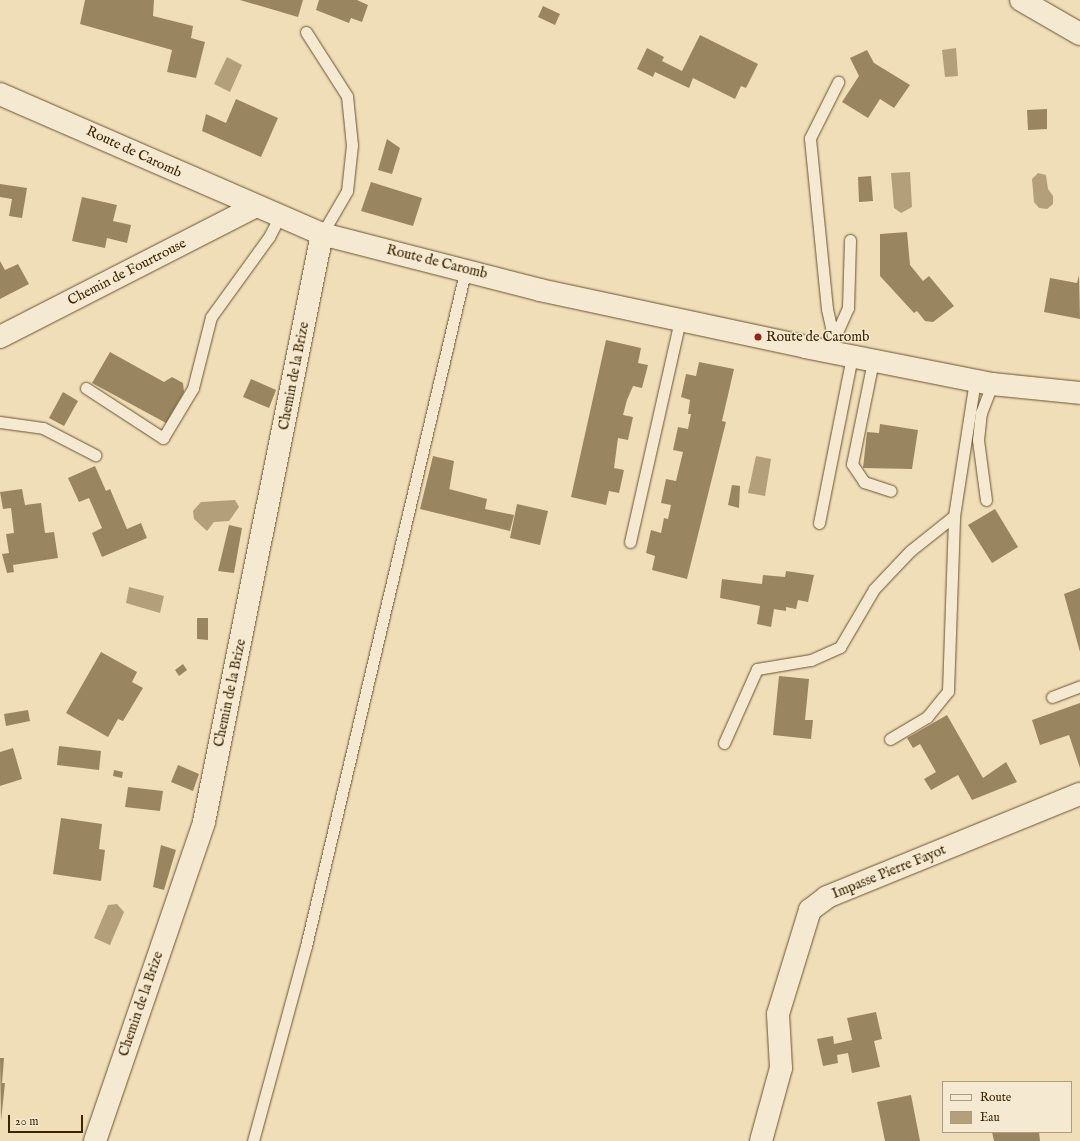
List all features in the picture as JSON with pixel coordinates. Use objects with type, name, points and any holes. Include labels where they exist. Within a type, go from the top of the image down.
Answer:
[{"type":"street","points":[[1021,0],[1080,34]]},
{"type":"street","name":"Route de Caromb","points":[[0,94],[254,207],[322,234],[466,268],[540,290],[680,320],[849,353],[984,383],[1074,391]]},
{"type":"street","name":"Chemin de Fourtrouse","points":[[0,337],[254,207]]},
{"type":"street","name":"Chemin de la Brize","points":[[95,1141],[204,822],[322,234]]},
{"type":"street","name":"Impasse Pierre Fayot","points":[[761,1141],[781,1068],[778,1014],[810,910],[827,897],[1080,794]]},
{"type":"lane","points":[[306,32],[346,96],[352,145],[347,191],[322,234]]},
{"type":"lane","points":[[819,523],[849,353],[827,309],[810,138],[838,82]]},
{"type":"lane","points":[[86,388],[163,438],[193,388],[211,317],[269,237],[278,217]]},
{"type":"lane","points":[[850,240],[848,308],[852,464],[864,482],[891,491]]},
{"type":"lane","points":[[253,1141],[306,946],[466,268]]},
{"type":"lane","points":[[630,542],[680,320]]},
{"type":"lane","points":[[984,383],[978,440],[986,500]]},
{"type":"lane","points":[[890,738],[927,717],[948,691],[954,516],[984,383]]},
{"type":"lane","points":[[0,422],[43,428],[95,455]]},
{"type":"lane","points":[[724,743],[757,669],[811,660],[840,647],[874,589],[910,550],[954,516]]},
{"type":"lane","points":[[1052,697],[1080,686]]},
{"type":"water","points":[[956,48],[958,76],[945,77],[942,50]]},
{"type":"water","points":[[227,57],[242,65],[230,92],[214,84]]},
{"type":"water","points":[[910,172],[912,207],[901,213],[894,208],[891,173]]},
{"type":"water","points":[[1038,173],[1046,175],[1048,189],[1053,196],[1053,204],[1047,209],[1039,208],[1034,202],[1032,179]]},
{"type":"water","points":[[756,456],[771,459],[765,496],[748,493]]},
{"type":"water","points":[[235,500],[239,507],[229,521],[214,522],[207,531],[194,519],[193,511],[201,502]]},
{"type":"water","points":[[129,587],[164,596],[160,613],[126,603]]},
{"type":"water","points":[[117,904],[124,912],[110,945],[94,938],[108,905]]},
{"type":"building","points":[[85,0],[154,0],[153,16],[193,26],[191,38],[205,42],[196,78],[167,72],[172,50],[80,24]]},
{"type":"building","points":[[240,0],[303,0],[298,17]]},
{"type":"building","points":[[319,0],[357,0],[368,5],[362,22],[351,18],[349,23],[316,10]]},
{"type":"building","points":[[543,6],[560,14],[555,25],[538,17]]},
{"type":"building","points":[[700,35],[758,64],[746,88],[741,86],[735,99],[693,78],[689,88],[655,72],[653,77],[637,69],[647,48],[664,57],[662,61],[682,71]]},
{"type":"building","points":[[867,50],[874,63],[910,85],[894,108],[880,99],[868,118],[842,102],[859,76],[850,58]]},
{"type":"building","points":[[236,99],[278,118],[261,157],[202,131],[206,114],[226,123]]},
{"type":"building","points":[[1047,109],[1047,129],[1028,130],[1027,110]]},
{"type":"building","points":[[387,139],[400,148],[392,174],[378,170]]},
{"type":"building","points":[[871,176],[873,201],[859,202],[858,177]]},
{"type":"building","points":[[371,182],[422,198],[413,226],[361,211]]},
{"type":"building","points":[[0,184],[27,188],[22,218],[9,216],[12,199],[0,197]]},
{"type":"building","points":[[82,197],[117,205],[113,221],[131,225],[127,243],[107,238],[105,248],[72,241]]},
{"type":"building","points":[[907,232],[910,265],[923,281],[929,276],[954,306],[933,322],[925,321],[917,311],[914,313],[880,276],[880,234]]},
{"type":"building","points":[[0,261],[5,270],[18,264],[29,284],[0,299]]},
{"type":"building","points":[[1079,275],[1080,319],[1044,312],[1050,278],[1077,283]]},
{"type":"building","points":[[606,340],[641,348],[638,363],[648,365],[642,388],[633,386],[627,400],[623,415],[633,417],[628,440],[618,438],[614,468],[624,470],[619,493],[609,491],[606,505],[571,497]]},
{"type":"building","points":[[110,352],[164,382],[172,377],[183,383],[184,392],[166,423],[92,383]]},
{"type":"building","points":[[699,362],[734,369],[722,421],[726,422],[687,579],[652,570],[655,556],[646,553],[651,530],[661,533],[664,518],[668,519],[671,505],[661,503],[666,479],[676,481],[683,452],[673,450],[678,427],[688,429],[691,414],[688,414],[690,400],[681,397],[686,374],[696,376]]},
{"type":"building","points":[[251,379],[276,390],[269,408],[243,397]]},
{"type":"building","points":[[63,392],[78,401],[64,426],[49,418]]},
{"type":"building","points":[[880,424],[918,430],[912,469],[863,468],[867,432],[879,433]]},
{"type":"building","points":[[433,456],[454,461],[449,489],[487,499],[485,509],[514,515],[510,531],[420,509]]},
{"type":"building","points":[[95,466],[106,491],[110,489],[127,529],[141,523],[147,538],[102,557],[92,533],[102,528],[89,498],[79,502],[68,478]]},
{"type":"building","points":[[732,485],[740,486],[739,508],[728,505]]},
{"type":"building","points":[[22,489],[25,505],[41,503],[45,533],[54,532],[58,558],[13,565],[14,572],[7,573],[2,554],[9,553],[6,534],[14,533],[11,508],[3,509],[0,492]]},
{"type":"building","points":[[517,504],[548,511],[540,545],[510,538]]},
{"type":"building","points":[[995,509],[1018,547],[992,563],[968,525]]},
{"type":"building","points":[[229,525],[242,528],[234,573],[218,571]]},
{"type":"building","points":[[786,571],[814,575],[808,602],[798,600],[796,609],[786,607],[786,611],[774,609],[771,627],[757,624],[760,606],[720,598],[722,579],[762,584],[763,575],[785,577]]},
{"type":"building","points":[[1080,588],[1080,652],[1064,594]]},
{"type":"building","points":[[197,618],[208,618],[208,640],[197,639]]},
{"type":"building","points":[[101,652],[137,672],[132,682],[143,688],[123,721],[118,719],[108,737],[66,713]]},
{"type":"building","points":[[183,664],[187,670],[179,676],[175,670]]},
{"type":"building","points":[[779,676],[809,679],[805,720],[813,720],[811,739],[773,735]]},
{"type":"building","points":[[1080,703],[1080,768],[1069,735],[1040,745],[1032,720]]},
{"type":"building","points":[[28,710],[30,721],[6,726],[4,714]]},
{"type":"building","points":[[947,715],[983,778],[1006,762],[1017,782],[972,800],[958,775],[931,790],[924,779],[936,772],[920,744],[913,748],[907,738]]},
{"type":"building","points":[[59,746],[101,751],[99,770],[57,765]]},
{"type":"building","points":[[13,748],[22,779],[0,786],[0,752]]},
{"type":"building","points":[[178,765],[199,774],[193,791],[171,782]]},
{"type":"building","points":[[114,770],[123,772],[122,778],[113,776]]},
{"type":"building","points":[[128,787],[163,791],[160,811],[125,807]]},
{"type":"building","points":[[61,818],[102,824],[99,849],[105,850],[101,881],[53,874]]},
{"type":"building","points":[[161,845],[176,850],[164,890],[153,887]]},
{"type":"building","points":[[876,1012],[882,1039],[874,1041],[880,1067],[852,1073],[848,1053],[837,1055],[838,1063],[823,1066],[817,1039],[833,1036],[834,1044],[852,1040],[847,1018]]},
{"type":"building","points":[[0,1058],[4,1058],[2,1083],[5,1083],[1,1121]]},
{"type":"building","points":[[911,1095],[920,1141],[885,1141],[877,1102]]},
{"type":"building","points":[[992,1133],[1039,1133],[1040,1141],[994,1141]]},
{"type":"place","name":"Route de Caromb","points":[[758,337]]}]
